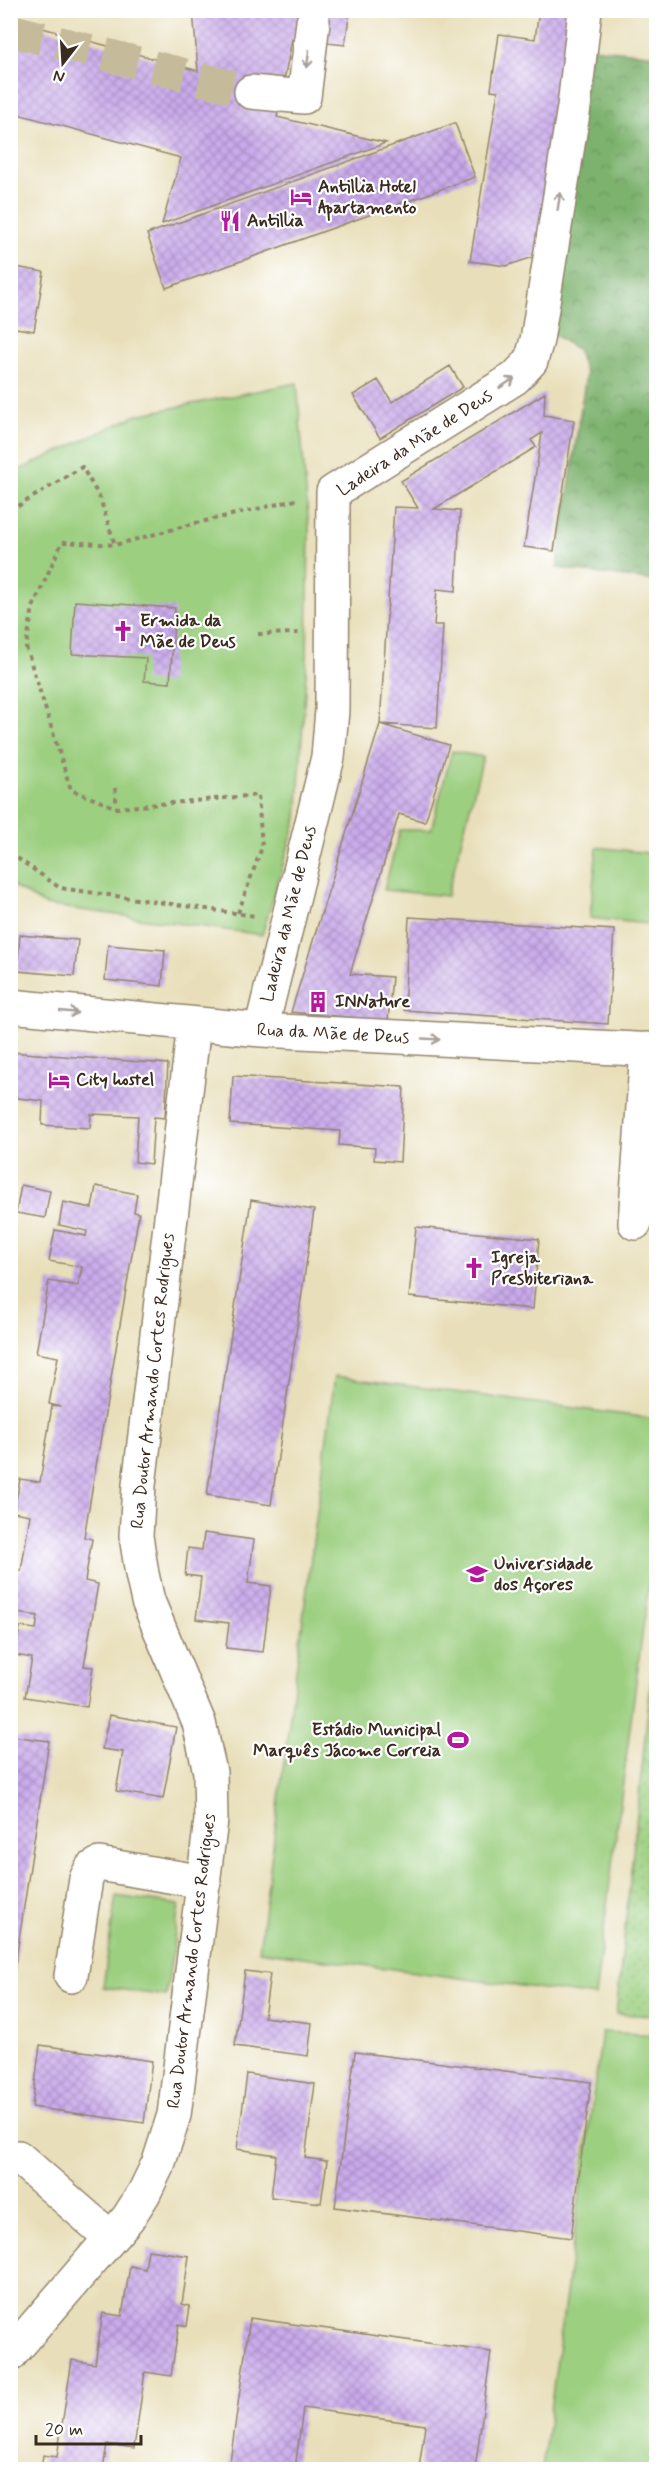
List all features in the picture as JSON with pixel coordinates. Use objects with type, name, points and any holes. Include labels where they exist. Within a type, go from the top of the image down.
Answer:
[{"type":"street","name":"Ladeira da Mãe de Deus","points":[[261,1030],[328,757],[332,710],[333,492],[515,378],[531,361],[537,340],[574,107],[585,10]]},
{"type":"street","points":[[250,92],[304,97],[313,22]]},
{"type":"street","name":"Rua da Mãe de Deus","points":[[10,1006],[261,1030],[652,1050]]},
{"type":"street","name":"Rua Doutor Armando Cortes Rodrigues","points":[[10,2355],[128,2218],[144,2193],[159,2162],[174,2115],[211,1820],[210,1772],[199,1723],[148,1601],[136,1536],[139,1485],[194,1025]]},
{"type":"street","points":[[634,1223],[652,1050]]},
{"type":"street","points":[[71,1976],[86,1879],[91,1869],[99,1864],[204,1882]]},
{"type":"street","points":[[18,2157],[111,2238]]},
{"type":"path","points":[[10,511],[82,467],[100,498],[115,546]]},
{"type":"path","points":[[238,913],[262,847],[258,795],[117,808],[71,790],[26,647],[33,607],[62,542],[115,546],[192,524],[333,492]]},
{"type":"path","points":[[258,634],[331,633]]},
{"type":"path","points":[[115,788],[117,808]]},
{"type":"path","points":[[10,853],[60,888],[288,920]]},
{"type":"green space","points":[[591,48],[656,55],[656,581],[557,568],[586,374],[577,349],[548,331]]},
{"type":"green space","points":[[297,383],[309,529],[307,658],[297,818],[262,935],[45,905],[11,885],[11,474],[137,415]]},
{"type":"green space","points":[[452,751],[483,757],[447,896],[384,890],[400,830],[431,830]]},
{"type":"green space","points":[[597,847],[656,854],[656,925],[590,918]]},
{"type":"green space","name":"Estádio Municipal Marquês Jácome Correia","points":[[335,1376],[656,1419],[656,1529],[595,1996],[259,1951]]},
{"type":"green space","points":[[656,1633],[656,2016],[616,2014]]},
{"type":"green space","points":[[116,1896],[179,1905],[166,1996],[103,1987]]},
{"type":"green space","points":[[602,2032],[656,2035],[656,2469],[542,2469]]},
{"type":"building","points":[[193,10],[350,10],[345,45],[292,39],[277,117],[386,143],[162,224],[181,158],[10,112],[10,19],[198,71]]},
{"type":"building","points":[[539,10],[580,10],[543,254],[506,266],[470,261],[498,91],[491,90],[499,34],[535,39]]},
{"type":"building","points":[[455,123],[475,177],[166,288],[147,234]]},
{"type":"building","points":[[10,266],[44,272],[34,331],[10,327]]},
{"type":"building","points":[[450,366],[463,387],[380,438],[353,395],[378,380],[392,402]]},
{"type":"building","points":[[545,393],[544,415],[574,420],[554,551],[524,547],[542,433],[531,440],[536,447],[434,509],[460,511],[456,591],[437,589],[434,625],[443,625],[437,728],[380,724],[394,507],[418,508],[401,481]]},
{"type":"building","name":"Ermida da Mãe de Deus","points":[[75,601],[175,608],[170,683],[144,681],[146,658],[72,654]]},
{"type":"building","points":[[380,724],[449,745],[425,822],[399,814],[350,974],[392,977],[388,1021],[291,1012]]},
{"type":"building","points":[[409,917],[614,930],[608,1024],[404,1010]]},
{"type":"building","points":[[20,935],[78,940],[74,976],[17,971]]},
{"type":"building","points":[[108,945],[165,950],[162,986],[105,980]]},
{"type":"building","points":[[10,1052],[168,1064],[165,1118],[154,1117],[151,1164],[135,1162],[138,1116],[91,1114],[90,1128],[42,1125],[43,1101],[10,1097]]},
{"type":"building","points":[[233,1076],[404,1087],[400,1162],[374,1160],[375,1148],[339,1145],[340,1131],[230,1124]]},
{"type":"building","points":[[21,1185],[50,1191],[45,1218],[16,1213]]},
{"type":"building","points":[[96,1186],[137,1194],[134,1212],[139,1213],[84,1537],[92,1539],[85,1581],[98,1584],[84,1666],[93,1667],[87,1707],[25,1697],[32,1658],[15,1655],[20,1627],[36,1629],[38,1616],[10,1612],[10,1586],[13,1569],[21,1571],[30,1515],[14,1512],[20,1479],[40,1482],[52,1406],[61,1407],[49,1404],[58,1357],[36,1353],[49,1281],[78,1286],[82,1267],[49,1261],[55,1230],[86,1236],[87,1231],[59,1225],[63,1202],[92,1208]]},
{"type":"building","points":[[251,1200],[314,1210],[271,1505],[207,1495]]},
{"type":"building","name":"Igreja Presbiteriana","points":[[416,1227],[539,1239],[533,1309],[409,1297]]},
{"type":"building","points":[[204,1533],[254,1540],[248,1583],[271,1586],[263,1652],[226,1648],[229,1623],[196,1619],[201,1577],[185,1575],[188,1548],[202,1550]]},
{"type":"building","points":[[109,1715],[176,1727],[163,1799],[116,1791],[123,1752],[102,1749]]},
{"type":"building","points":[[10,1736],[49,1741],[12,1986],[10,1986]]},
{"type":"building","points":[[245,1971],[270,1974],[264,2017],[312,2023],[308,2056],[235,2046]]},
{"type":"building","points":[[40,2045],[152,2061],[144,2123],[32,2107]]},
{"type":"building","points":[[355,2052],[591,2082],[571,2238],[335,2207]]},
{"type":"building","points":[[247,2074],[315,2084],[305,2158],[327,2161],[321,2203],[271,2197],[276,2155],[237,2149]]},
{"type":"building","points":[[148,2250],[189,2256],[182,2304],[190,2306],[187,2326],[179,2324],[171,2376],[145,2372],[134,2448],[107,2444],[103,2469],[41,2469],[43,2455],[57,2457],[72,2360],[95,2364],[103,2313],[122,2316],[130,2266],[145,2269]]},
{"type":"building","points":[[250,2318],[491,2352],[475,2469],[419,2469],[425,2425],[303,2408],[295,2469],[229,2469]]},
{"type":"tunnel","points":[[10,30],[251,92]]},
{"type":"place","name":"Antillia Hotel Apartamento","points":[[301,197]]},
{"type":"place","name":"Antillia","points":[[230,221]]},
{"type":"place","name":"Ermida da Mãe de Deus","points":[[123,631]]},
{"type":"place","name":"INNature","points":[[318,1002]]},
{"type":"place","name":"City hostel","points":[[59,1080]]},
{"type":"place","name":"Igreja Presbiteriana","points":[[474,1268]]},
{"type":"place","name":"Universidade dos Açores","points":[[477,1574]]},
{"type":"place","name":"Estádio Municipal Marquês Jácome Correia","points":[[458,1740]]}]
